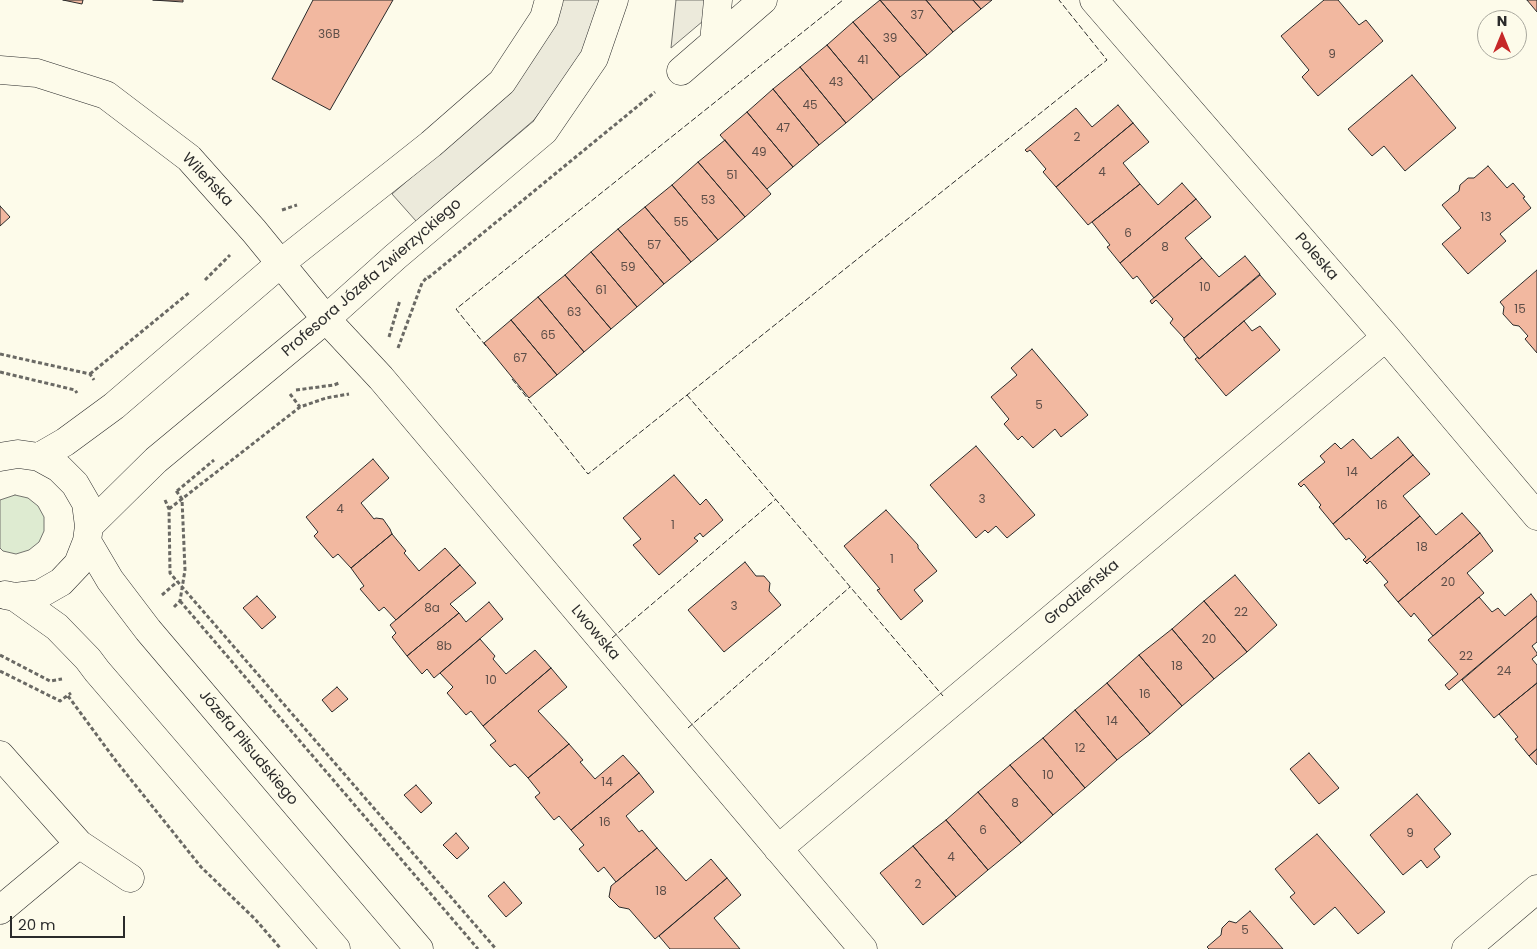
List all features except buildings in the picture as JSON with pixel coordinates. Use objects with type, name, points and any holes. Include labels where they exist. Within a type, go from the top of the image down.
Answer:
[{"type":"street","points":[[14,452],[65,442],[114,406],[281,263],[431,144],[502,82],[544,18],[549,0]]},
{"type":"street","name":"Profesora Józefa Zwierzyckiego","points":[[88,533],[156,460],[326,319],[395,257],[544,131],[594,58],[614,0]]},
{"type":"street","points":[[714,42],[718,0]]},
{"type":"street","points":[[681,71],[763,0]]},
{"type":"street","name":"Poleska","points":[[1094,0],[1386,337],[1537,516]]},
{"type":"street","name":"Wileńska","points":[[0,70],[37,73],[106,94],[189,158],[281,263],[326,319]]},
{"type":"street","name":"Lwowska","points":[[326,319],[374,371],[863,949]]},
{"type":"street","name":"Grodzieńska","points":[[778,849],[1386,337]]},
{"type":"street","points":[[7,596],[40,594],[62,582],[78,564],[88,533],[86,503],[75,484],[59,468],[14,452]]},
{"type":"street","name":"Józefa Piłsudskiego","points":[[88,533],[110,580],[148,630],[419,949]]},
{"type":"street","points":[[7,596],[57,627],[88,659],[336,949]]},
{"type":"street","points":[[0,755],[79,844],[130,878]]},
{"type":"street","points":[[0,910],[79,844]]},
{"type":"street","points":[[1466,949],[1537,889]]},
{"type":"path","points":[[282,398],[289,392],[334,386],[350,376],[391,365],[422,283],[681,71]]},
{"type":"path","points":[[169,509],[300,407],[326,398],[365,389],[374,371]]},
{"type":"path","points":[[176,491],[216,457]]},
{"type":"path","points":[[176,582],[246,659],[496,949]]},
{"type":"path","points":[[180,601],[478,949]]},
{"type":"path","points":[[0,671],[60,701],[68,696],[116,761],[201,867],[255,919],[281,949]]},
{"type":"green space","points":[[15,495],[28,498],[38,506],[44,517],[44,531],[39,542],[29,550],[16,554],[3,551],[0,548],[0,500]]},
{"type":"shaded area","points":[[562,0],[601,0],[584,52],[534,120],[416,221],[392,194],[507,95]]},
{"type":"shaded area","points":[[676,0],[728,0],[671,48]]},
{"type":"fence","points":[[486,346],[456,309],[843,0]]},
{"type":"fence","points":[[512,379],[588,474],[1107,60],[1059,0]]},
{"type":"fence","points":[[687,395],[943,696]]},
{"type":"fence","points":[[612,638],[776,499]]},
{"type":"fence","points":[[688,728],[850,587]]}]
